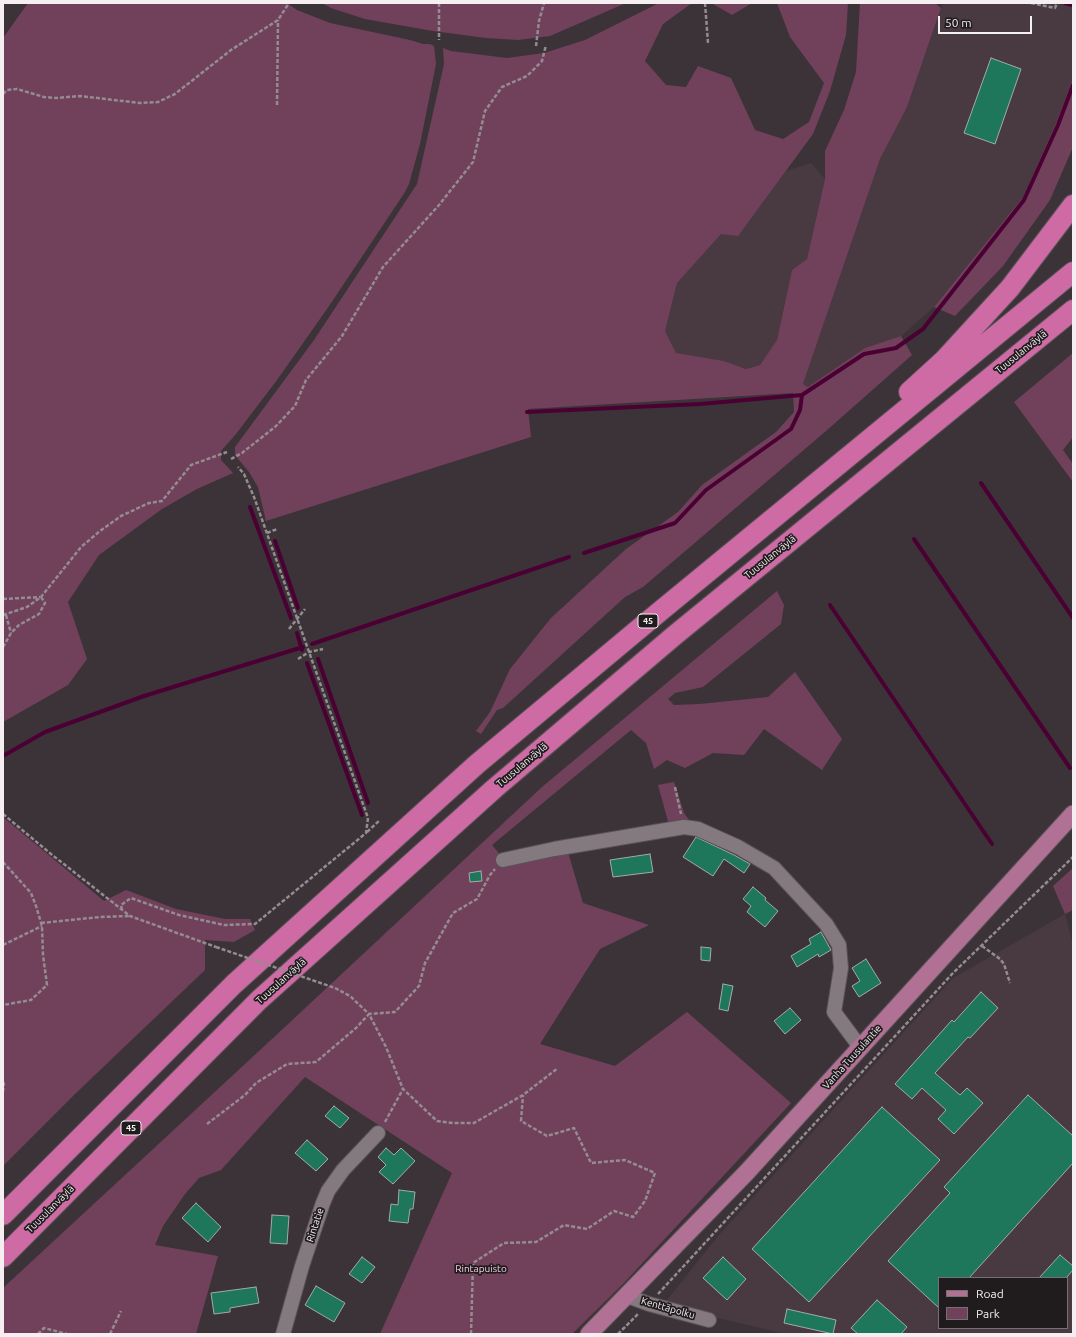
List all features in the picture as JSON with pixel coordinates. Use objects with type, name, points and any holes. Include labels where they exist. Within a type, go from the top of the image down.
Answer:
[{"type":"highway","points":[[1051,233],[1073,193]]},
{"type":"highway","points":[[848,458],[905,395],[944,360],[986,315],[1010,288],[1073,205]]},
{"type":"highway","name":"45","points":[[3,1215],[234,984],[477,764],[664,608],[1073,272]]},
{"type":"highway","name":"Tuusulanväylä","points":[[3,1257],[259,1000],[495,788],[675,635],[1073,311]]},
{"type":"main road","name":"Vanha Tuusulantie","points":[[589,1334],[746,1172],[1073,814]]},
{"type":"street","points":[[503,860],[554,849],[684,827],[698,829],[724,841],[774,868],[826,924],[839,945],[841,968],[834,1012],[860,1047]]},
{"type":"street","name":"Rintatie","points":[[283,1334],[302,1266],[328,1191],[343,1170],[378,1133]]},
{"type":"street","name":"Kenttäpolku","points":[[627,1296],[649,1304],[709,1320]]},
{"type":"path","points":[[3,94],[8,90],[17,90],[44,97],[56,98],[80,96],[140,103],[158,102],[175,94],[231,50],[278,20],[289,3]]},
{"type":"path","points":[[439,3],[439,40]]},
{"type":"path","points":[[536,46],[539,21],[544,3]]},
{"type":"path","points":[[705,3],[708,43]]},
{"type":"path","points":[[1031,3],[1055,8],[1057,3]]},
{"type":"path","points":[[277,105],[278,20]]},
{"type":"path","points":[[231,459],[242,453],[276,426],[295,406],[306,380],[342,336],[383,266],[439,205],[473,162],[485,111],[502,87],[528,76],[542,61],[546,45]]},
{"type":"path","points":[[11,633],[5,615],[27,607],[41,597],[81,547],[100,531],[121,516],[150,503],[162,500],[192,465],[227,452]]},
{"type":"path","points":[[238,468],[244,474],[254,496],[368,818],[366,833]]},
{"type":"path","points":[[267,533],[277,529]]},
{"type":"path","points":[[3,599],[41,597]]},
{"type":"path","points":[[3,647],[11,633],[19,625],[39,614],[45,603],[41,597]]},
{"type":"path","points":[[289,629],[305,609]]},
{"type":"path","points":[[298,659],[309,652],[322,649]]},
{"type":"path","points":[[675,788],[684,827]]},
{"type":"path","points":[[3,814],[130,916],[335,988],[350,996],[369,1014],[386,1047],[403,1089],[437,1121],[474,1123],[523,1095],[558,1068]]},
{"type":"path","points":[[122,910],[122,905],[131,898],[179,915],[224,925],[255,924],[380,820]]},
{"type":"path","points":[[618,1334],[649,1304],[953,973],[1073,857]]},
{"type":"path","points":[[207,1124],[245,1095],[256,1083],[287,1064],[316,1062],[356,1028],[369,1014],[395,1012],[419,986],[424,963],[453,913],[477,899],[490,875],[503,860]]},
{"type":"path","points":[[3,862],[31,893],[41,924],[47,985],[31,1000],[3,1005]]},
{"type":"path","points":[[3,945],[41,924],[100,917],[130,916]]},
{"type":"path","points":[[982,946],[1000,959],[1004,964],[1010,983]]},
{"type":"path","points":[[3,1082],[3,1091]]},
{"type":"path","points":[[378,1133],[403,1089]]},
{"type":"path","points":[[471,1334],[472,1263],[504,1243],[536,1242],[564,1225],[587,1229],[614,1211],[633,1217],[645,1201],[655,1173],[625,1160],[591,1163],[574,1128],[547,1136],[521,1121],[523,1095]]},
{"type":"path","points":[[110,1334],[121,1310]]},
{"type":"path","points":[[38,1334],[44,1328],[67,1334]]},
{"type":"shaded area","points":[[943,3],[1054,3],[1073,8],[1073,78],[1056,123],[1023,197],[934,307],[901,336],[865,348],[808,387],[803,384],[880,159],[907,107]]},
{"type":"shaded area","points":[[811,163],[825,179],[807,259],[792,270],[777,340],[760,365],[746,369],[724,361],[676,354],[665,331],[677,282],[721,234],[738,235],[786,171]]},
{"type":"shaded area","points":[[1065,914],[1073,945],[1073,1334],[786,1334],[663,1305],[718,1236],[953,978]]},
{"type":"green space","points":[[28,3],[287,3],[297,10],[330,23],[423,44],[430,44],[434,46],[436,64],[420,144],[409,184],[327,309],[277,380],[236,434],[221,451],[221,460],[233,473],[197,489],[162,509],[99,555],[68,602],[87,659],[68,685],[3,722],[3,38]]},
{"type":"green space","points":[[322,3],[626,3],[550,36],[518,40],[486,38],[433,31],[365,19],[331,8]]},
{"type":"green space","points":[[659,3],[692,3],[663,24],[645,61],[666,85],[686,87],[698,66],[731,78],[755,130],[783,139],[809,122],[824,83],[790,37],[777,3],[848,3],[846,35],[830,91],[813,134],[738,236],[721,234],[677,283],[665,331],[676,353],[724,361],[746,369],[760,365],[777,340],[792,270],[807,259],[825,179],[825,151],[844,110],[856,72],[860,3],[935,3],[941,8],[907,107],[880,159],[803,384],[808,387],[865,348],[901,336],[912,355],[826,431],[643,587],[625,597],[503,708],[497,710],[481,734],[476,731],[490,712],[510,669],[551,618],[626,549],[678,512],[702,485],[776,432],[794,412],[793,393],[528,409],[531,437],[266,521],[258,487],[249,472],[235,455],[235,447],[314,340],[417,184],[444,64],[443,48],[451,51],[507,58],[544,53],[585,40]]},
{"type":"green space","points":[[708,3],[752,3],[732,15],[713,4]]},
{"type":"green space","points":[[1073,78],[1073,147],[1050,200],[1003,266],[955,316],[934,307],[1023,197],[1056,123]]},
{"type":"green space","points":[[1073,353],[1073,437],[1063,450],[1073,464],[1073,482],[1014,402]]},
{"type":"green space","name":"Rintapuisto","points":[[777,591],[784,605],[781,624],[703,687],[675,693],[668,699],[674,705],[700,704],[768,697],[795,672],[842,739],[822,770],[764,729],[744,755],[713,753],[685,768],[667,760],[654,769],[646,743],[631,730],[492,845],[502,857],[565,842],[583,903],[649,925],[600,949],[540,1044],[615,1066],[687,1012],[791,1103],[622,1285],[572,1334],[380,1334],[452,1173],[305,1077],[221,1170],[199,1178],[185,1194],[163,1226],[155,1245],[218,1256],[196,1334],[3,1334],[3,1288],[542,787]]},
{"type":"green space","points":[[674,782],[684,813],[691,823],[669,825],[658,785]]},
{"type":"green space","points":[[3,817],[104,901],[126,890],[176,909],[225,919],[250,919],[255,930],[234,942],[205,940],[205,970],[75,1094],[3,1166]]},
{"type":"green space","points":[[1073,868],[1073,910],[1065,914],[1053,886]]},
{"type":"building","points":[[991,58],[1021,69],[995,144],[964,133]]},
{"type":"building","points":[[696,837],[750,864],[744,873],[724,859],[713,876],[683,857]]},
{"type":"building","points":[[650,854],[653,872],[613,877],[610,860]]},
{"type":"building","points":[[481,871],[482,881],[470,882],[469,873]]},
{"type":"building","points":[[753,887],[778,911],[765,927],[747,912],[751,906],[743,899]]},
{"type":"building","points":[[821,932],[831,950],[819,957],[818,954],[797,967],[791,956],[811,944],[809,939]]},
{"type":"building","points":[[701,947],[711,948],[710,961],[701,960]]},
{"type":"building","points":[[866,959],[881,983],[859,997],[852,986],[860,981],[852,968]]},
{"type":"building","points":[[723,984],[733,986],[728,1011],[719,1009]]},
{"type":"building","points":[[981,992],[998,1008],[970,1038],[968,1037],[935,1073],[960,1095],[967,1088],[983,1103],[954,1134],[938,1119],[946,1110],[922,1088],[912,1099],[895,1084],[952,1020],[954,1022]]},
{"type":"building","points":[[790,1008],[801,1020],[785,1034],[774,1021]]},
{"type":"building","points":[[1028,1095],[1073,1136],[1073,1163],[970,1277],[938,1277],[938,1307],[888,1261],[950,1193],[944,1187]]},
{"type":"building","points":[[334,1106],[349,1118],[340,1128],[325,1116]]},
{"type":"building","points":[[882,1107],[940,1160],[809,1302],[752,1249]]},
{"type":"building","points":[[307,1140],[328,1159],[316,1171],[295,1153]]},
{"type":"building","points":[[386,1148],[394,1155],[401,1148],[415,1161],[393,1184],[379,1172],[386,1165],[378,1157]]},
{"type":"building","points":[[399,1190],[415,1192],[413,1209],[410,1209],[408,1223],[389,1221],[391,1204],[398,1205]]},
{"type":"building","points":[[196,1203],[221,1227],[208,1242],[182,1218]]},
{"type":"building","points":[[272,1215],[289,1216],[287,1244],[270,1243]]},
{"type":"building","points":[[1060,1255],[1073,1266],[1073,1270],[1067,1277],[1040,1277]]},
{"type":"building","points":[[362,1257],[375,1267],[362,1283],[349,1274]]},
{"type":"building","points":[[723,1257],[746,1279],[727,1300],[703,1278]]},
{"type":"building","points":[[316,1286],[345,1303],[334,1322],[305,1305]]},
{"type":"building","points":[[256,1287],[259,1303],[230,1308],[230,1312],[214,1314],[211,1293]]},
{"type":"building","points":[[877,1300],[907,1327],[901,1334],[858,1334],[851,1328]]},
{"type":"building","points":[[787,1309],[836,1320],[833,1334],[784,1323]]},
{"type":"waterway","points":[[1065,3],[1073,5]]},
{"type":"waterway","points":[[584,553],[675,523],[706,490],[791,429],[800,410],[802,395],[864,354],[896,348],[923,329],[1024,200],[1058,125],[1073,85]]},
{"type":"waterway","points":[[527,412],[700,404],[802,395]]},
{"type":"waterway","points":[[981,483],[1073,618]]},
{"type":"waterway","points":[[250,507],[291,618]]},
{"type":"waterway","points":[[914,539],[1070,768]]},
{"type":"waterway","points":[[275,541],[298,608]]},
{"type":"waterway","points":[[312,644],[569,557]]},
{"type":"waterway","points":[[830,605],[992,844]]},
{"type":"waterway","points":[[297,633],[302,650]]},
{"type":"waterway","points":[[3,756],[45,732],[144,696],[303,647]]},
{"type":"waterway","points":[[318,659],[368,803]]},
{"type":"waterway","points":[[307,663],[362,815]]}]
